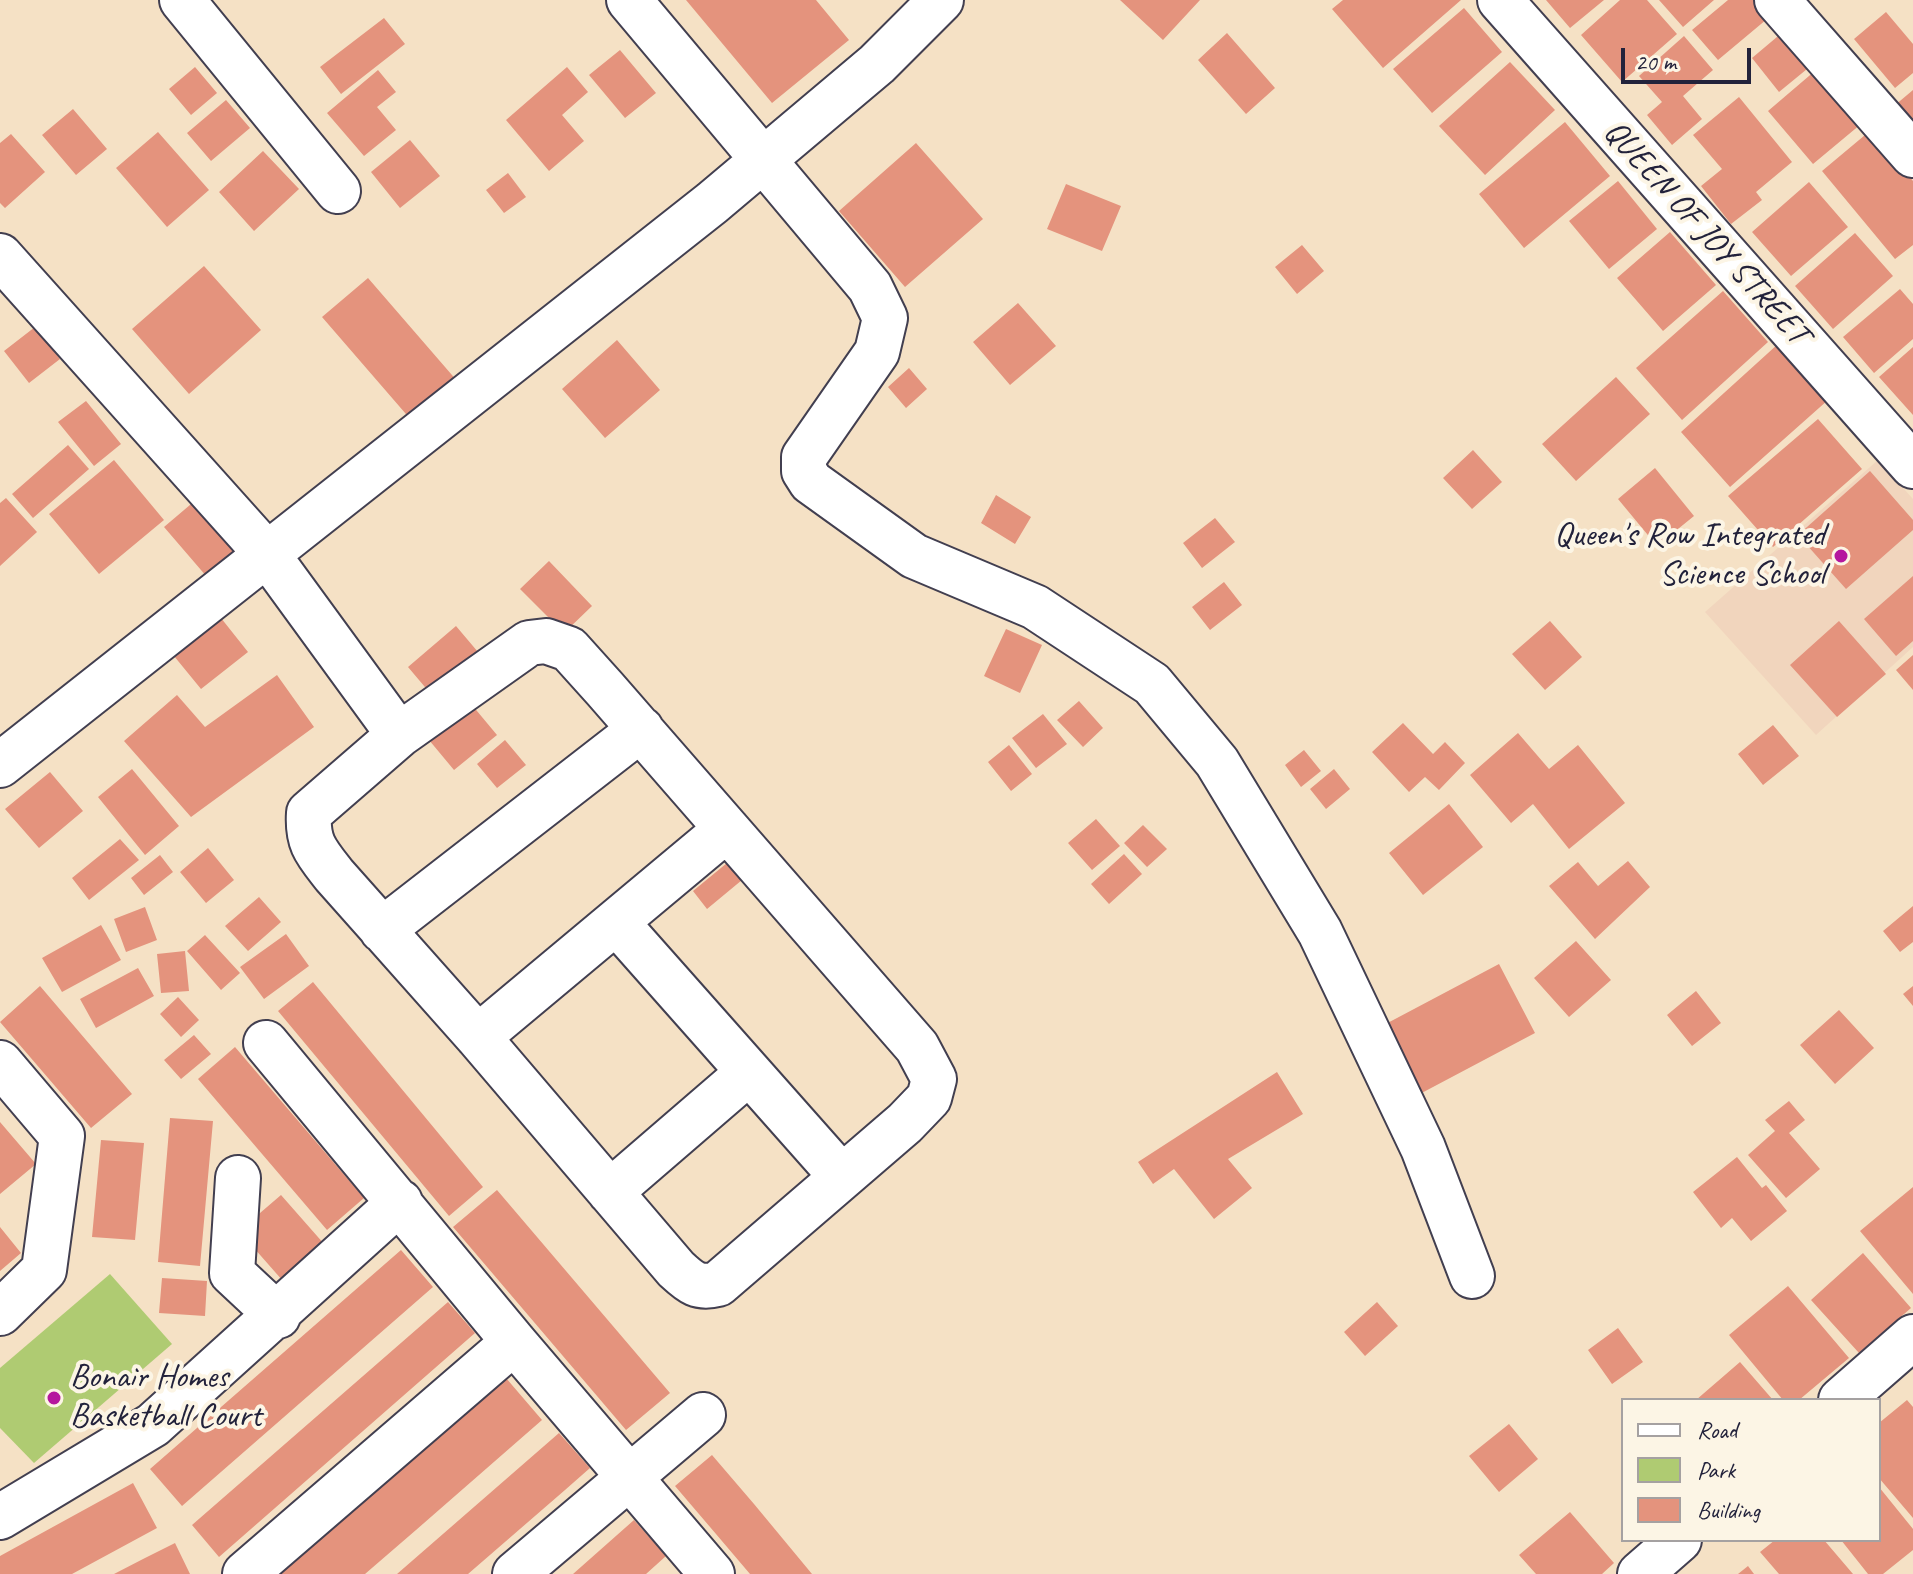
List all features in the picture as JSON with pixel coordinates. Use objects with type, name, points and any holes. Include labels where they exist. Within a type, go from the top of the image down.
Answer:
[{"type":"street","points":[[182,0],[338,191]]},
{"type":"street","points":[[629,0],[870,287],[885,318],[877,352],[804,457],[804,471],[811,482],[914,556],[1035,607],[1152,684],[1217,762],[1320,932],[1423,1148],[1472,1276]]},
{"type":"street","points":[[0,765],[764,160],[877,64],[941,0]]},
{"type":"street","name":"QUEEN OF JOY STREET","points":[[1500,0],[1913,466]]},
{"type":"street","points":[[1777,0],[1913,155]]},
{"type":"street","points":[[0,256],[267,554],[399,735]]},
{"type":"street","points":[[546,641],[569,649],[641,729],[917,1047],[934,1079],[929,1098],[905,1123],[734,1271],[718,1284],[704,1287],[693,1285],[676,1269],[478,1037],[382,930],[317,853],[308,834],[309,813],[399,735],[529,643],[546,641]]},
{"type":"street","points":[[382,930],[641,729]]},
{"type":"street","points":[[478,1037],[727,829]]},
{"type":"street","points":[[616,922],[842,1177]]},
{"type":"street","points":[[266,1043],[514,1342],[712,1574]]},
{"type":"street","points":[[0,1063],[62,1136],[44,1270],[0,1313]]},
{"type":"street","points":[[610,1192],[748,1073]]},
{"type":"street","points":[[238,1178],[232,1273],[278,1316]]},
{"type":"street","points":[[0,1517],[153,1425],[278,1316],[400,1202]]},
{"type":"street","points":[[1843,1398],[1913,1337]]},
{"type":"street","points":[[245,1574],[514,1342]]},
{"type":"street","points":[[515,1574],[703,1415]]},
{"type":"street","points":[[1640,1574],[1677,1542]]},
{"type":"shaded area","name":"Queen's Row Integrated Science School","points":[[1878,460],[1913,499],[1913,647],[1816,735],[1705,612]]},
{"type":"green space","name":"Bonair Homes Basketball Court","points":[[110,1274],[172,1344],[34,1463],[0,1428],[0,1368]]},
{"type":"building","points":[[686,0],[816,0],[849,40],[772,103]]},
{"type":"building","points":[[1120,0],[1200,0],[1163,40]]},
{"type":"building","points":[[1343,0],[1461,0],[1383,68],[1332,9]]},
{"type":"building","points":[[1546,0],[1604,0],[1570,28]]},
{"type":"building","points":[[1620,0],[1647,0],[1677,34],[1622,82],[1581,35]]},
{"type":"building","points":[[1659,0],[1714,0],[1683,27]]},
{"type":"building","points":[[1728,0],[1762,0],[1773,14],[1718,60],[1692,30]]},
{"type":"building","points":[[1464,8],[1502,52],[1432,113],[1393,69]]},
{"type":"building","points":[[1886,12],[1913,44],[1913,73],[1895,88],[1854,39]]},
{"type":"building","points":[[384,18],[405,44],[341,94],[320,67]]},
{"type":"building","points":[[1790,26],[1818,60],[1779,92],[1752,58]]},
{"type":"building","points":[[1227,33],[1275,88],[1246,114],[1198,60]]},
{"type":"building","points":[[1684,36],[1713,70],[1683,96],[1702,119],[1672,145],[1647,115],[1662,102],[1639,76]]},
{"type":"building","points":[[620,50],[656,93],[625,118],[589,75]]},
{"type":"building","points":[[1510,62],[1555,110],[1485,175],[1439,126]]},
{"type":"building","points":[[195,67],[217,93],[191,115],[169,89]]},
{"type":"building","points":[[567,67],[588,92],[562,115],[584,141],[549,171],[506,120]]},
{"type":"building","points":[[378,70],[396,92],[377,107],[396,130],[364,156],[327,113]]},
{"type":"building","points":[[1816,70],[1861,124],[1813,164],[1768,111]]},
{"type":"building","points":[[1913,90],[1913,129],[1894,106]]},
{"type":"building","points":[[1739,97],[1792,162],[1756,192],[1762,200],[1731,224],[1701,186],[1722,169],[1693,135]]},
{"type":"building","points":[[226,100],[250,128],[211,161],[187,133]]},
{"type":"building","points":[[73,109],[107,149],[76,175],[42,135]]},
{"type":"building","points":[[1565,122],[1610,176],[1524,248],[1479,194]]},
{"type":"building","points":[[1871,130],[1913,181],[1913,245],[1895,259],[1822,171]]},
{"type":"building","points":[[158,132],[209,190],[167,227],[116,168]]},
{"type":"building","points":[[11,134],[45,172],[5,208],[0,203],[0,143]]},
{"type":"building","points":[[410,140],[440,176],[400,208],[371,172]]},
{"type":"building","points":[[916,143],[983,219],[905,287],[839,211]]},
{"type":"building","points":[[263,151],[299,189],[254,231],[219,192]]},
{"type":"building","points":[[508,173],[526,197],[504,213],[486,190]]},
{"type":"building","points":[[1618,181],[1657,229],[1609,269],[1569,221]]},
{"type":"building","points":[[1809,182],[1848,227],[1791,276],[1752,232]]},
{"type":"building","points":[[1066,184],[1121,206],[1102,251],[1047,229]]},
{"type":"building","points":[[1670,232],[1716,285],[1663,331],[1617,278]]},
{"type":"building","points":[[1855,233],[1893,276],[1833,329],[1795,286]]},
{"type":"building","points":[[1302,245],[1324,271],[1297,294],[1275,267]]},
{"type":"building","points":[[204,266],[261,330],[189,394],[132,329]]},
{"type":"building","points":[[368,278],[458,382],[412,421],[322,317]]},
{"type":"building","points":[[1900,289],[1913,304],[1913,339],[1874,373],[1843,337]]},
{"type":"building","points":[[1723,291],[1768,342],[1682,420],[1636,368]]},
{"type":"building","points":[[1018,303],[1056,346],[1010,385],[973,342]]},
{"type":"building","points":[[35,327],[60,359],[29,383],[4,351]]},
{"type":"building","points":[[617,340],[660,390],[605,438],[562,389]]},
{"type":"building","points":[[1778,344],[1828,400],[1730,487],[1681,432]]},
{"type":"building","points":[[1913,347],[1913,415],[1879,377]]},
{"type":"building","points":[[909,368],[927,389],[906,408],[888,387]]},
{"type":"building","points":[[1616,377],[1650,414],[1576,481],[1542,444]]},
{"type":"building","points":[[86,401],[121,444],[94,466],[58,422]]},
{"type":"building","points":[[1818,419],[1862,469],[1773,547],[1728,496]]},
{"type":"building","points":[[68,445],[89,469],[33,518],[12,494]]},
{"type":"building","points":[[1473,450],[1502,482],[1472,509],[1443,478]]},
{"type":"building","points":[[114,460],[164,520],[99,574],[49,514]]},
{"type":"building","points":[[1655,468],[1694,516],[1657,546],[1618,499]]},
{"type":"building","name":"Queen's Row Integrated Science School","points":[[1870,471],[1913,520],[1913,530],[1846,589],[1798,535]]},
{"type":"building","points":[[996,495],[1031,517],[1015,544],[981,523]]},
{"type":"building","points":[[6,498],[37,532],[0,566],[0,503]]},
{"type":"building","points":[[197,499],[240,550],[207,577],[164,527]]},
{"type":"building","points":[[1215,518],[1235,542],[1202,568],[1183,543]]},
{"type":"building","points":[[549,561],[592,606],[564,633],[520,589]]},
{"type":"building","name":"Queen's Row Integrated Science School","points":[[1913,576],[1913,641],[1896,656],[1864,619]]},
{"type":"building","points":[[1224,582],[1242,605],[1210,630],[1192,607]]},
{"type":"building","points":[[221,618],[248,652],[201,689],[174,656]]},
{"type":"building","points":[[1550,621],[1582,657],[1545,690],[1512,654]]},
{"type":"building","name":"Queen's Row Integrated Science School","points":[[1839,621],[1886,674],[1837,717],[1790,665]]},
{"type":"building","points":[[456,626],[478,652],[430,693],[408,667]]},
{"type":"building","points":[[1006,629],[1042,645],[1020,693],[984,676]]},
{"type":"building","points":[[1913,655],[1913,690],[1896,670]]},
{"type":"building","points":[[277,675],[314,727],[191,817],[124,741],[177,695],[205,727]]},
{"type":"building","points":[[1079,701],[1103,728],[1083,747],[1057,720]]},
{"type":"building","points":[[472,705],[497,735],[454,770],[429,740]]},
{"type":"building","points":[[1043,714],[1067,744],[1036,768],[1012,738]]},
{"type":"building","points":[[1403,723],[1433,754],[1445,742],[1465,763],[1439,790],[1425,777],[1409,792],[1372,752]]},
{"type":"building","points":[[1773,725],[1799,756],[1763,785],[1738,754]]},
{"type":"building","points":[[1518,733],[1549,769],[1578,745],[1625,803],[1569,849],[1533,804],[1511,823],[1470,775]]},
{"type":"building","points":[[505,740],[526,765],[497,788],[477,764]]},
{"type":"building","points":[[1009,745],[1032,774],[1011,791],[988,762]]},
{"type":"building","points":[[1304,750],[1321,771],[1301,787],[1285,765]]},
{"type":"building","points":[[132,769],[179,826],[145,855],[98,797]]},
{"type":"building","points":[[1334,769],[1350,789],[1326,809],[1310,789]]},
{"type":"building","points":[[50,772],[83,811],[39,848],[5,809]]},
{"type":"building","points":[[1449,804],[1483,847],[1423,895],[1389,853]]},
{"type":"building","points":[[1096,819],[1120,846],[1092,870],[1068,843]]},
{"type":"building","points":[[1143,825],[1167,849],[1147,867],[1124,843]]},
{"type":"building","points":[[120,839],[139,860],[89,900],[72,878]]},
{"type":"building","points":[[208,848],[234,880],[206,903],[180,872]]},
{"type":"building","points":[[1124,854],[1142,874],[1109,904],[1091,884]]},
{"type":"building","points":[[160,855],[173,872],[144,895],[131,878]]},
{"type":"building","points":[[1628,861],[1650,887],[1595,939],[1549,886],[1578,862],[1598,886]]},
{"type":"building","points":[[727,863],[742,880],[707,909],[693,891]]},
{"type":"building","points":[[259,897],[281,922],[248,951],[225,926]]},
{"type":"building","points":[[1913,906],[1913,942],[1900,952],[1883,931]]},
{"type":"building","points":[[145,907],[157,940],[126,952],[114,919]]},
{"type":"building","points":[[101,925],[121,960],[62,992],[42,958]]},
{"type":"building","points":[[286,934],[309,966],[264,999],[240,967]]},
{"type":"building","points":[[205,935],[240,973],[221,990],[187,951]]},
{"type":"building","points":[[1576,941],[1611,980],[1569,1017],[1534,978]]},
{"type":"building","points":[[185,951],[189,991],[161,993],[157,954]]},
{"type":"building","points":[[1499,964],[1535,1033],[1416,1096],[1380,1027]]},
{"type":"building","points":[[138,968],[154,996],[96,1028],[80,999]]},
{"type":"building","points":[[313,982],[483,1187],[449,1216],[278,1011]]},
{"type":"building","points":[[40,986],[132,1094],[91,1128],[0,1022]]},
{"type":"building","points":[[1913,986],[1913,1006],[1903,994]]},
{"type":"building","points":[[1696,991],[1721,1023],[1692,1046],[1667,1015]]},
{"type":"building","points":[[178,997],[199,1020],[181,1037],[160,1014]]},
{"type":"building","points":[[1839,1010],[1874,1048],[1835,1084],[1800,1045]]},
{"type":"building","points":[[194,1035],[211,1054],[181,1079],[164,1060]]},
{"type":"building","points":[[235,1047],[364,1198],[327,1230],[198,1079]]},
{"type":"building","points":[[1277,1072],[1303,1114],[1228,1159],[1252,1188],[1214,1219],[1174,1169],[1153,1184],[1138,1162]]},
{"type":"building","points":[[1789,1101],[1805,1120],[1789,1133],[1820,1169],[1786,1198],[1748,1155],[1775,1131],[1765,1120]]},
{"type":"building","points":[[170,1118],[213,1121],[200,1266],[158,1262]]},
{"type":"building","points":[[0,1122],[36,1164],[0,1194]]},
{"type":"building","points":[[101,1140],[144,1143],[135,1240],[92,1237]]},
{"type":"building","points":[[1737,1157],[1762,1188],[1766,1185],[1787,1211],[1751,1241],[1732,1218],[1721,1228],[1693,1192]]},
{"type":"building","points":[[1913,1187],[1913,1294],[1860,1231]]},
{"type":"building","points":[[497,1190],[670,1393],[626,1430],[453,1227]]},
{"type":"building","points":[[281,1195],[332,1253],[290,1289],[239,1231]]},
{"type":"building","points":[[0,1227],[21,1253],[0,1271]]},
{"type":"building","points":[[401,1250],[433,1287],[182,1506],[150,1469]]},
{"type":"building","points":[[1863,1253],[1911,1308],[1859,1353],[1811,1300]]},
{"type":"building","points":[[162,1278],[207,1281],[205,1316],[159,1313]]},
{"type":"building","points":[[1788,1286],[1849,1358],[1801,1398],[1781,1398],[1729,1335]]},
{"type":"building","points":[[448,1302],[475,1333],[219,1557],[192,1525]]},
{"type":"building","points":[[1377,1302],[1398,1326],[1365,1356],[1344,1332]]},
{"type":"building","points":[[1618,1328],[1643,1362],[1612,1384],[1588,1350]]},
{"type":"building","points":[[1740,1362],[1771,1398],[1698,1398]]},
{"type":"building","points":[[506,1378],[542,1420],[416,1530],[365,1574],[281,1574]]},
{"type":"building","points":[[1907,1400],[1913,1407],[1913,1518],[1881,1480],[1881,1421]]},
{"type":"building","points":[[1509,1424],[1538,1459],[1499,1492],[1469,1456]]},
{"type":"building","points":[[559,1433],[590,1468],[565,1490],[468,1574],[397,1574]]},
{"type":"building","points":[[712,1455],[812,1574],[750,1574],[675,1486]]},
{"type":"building","points":[[133,1483],[157,1528],[72,1574],[0,1574],[0,1556]]},
{"type":"building","points":[[1881,1489],[1913,1529],[1913,1550],[1883,1574],[1868,1574],[1843,1542],[1881,1542]]},
{"type":"building","points":[[1570,1512],[1614,1563],[1602,1574],[1536,1574],[1519,1555]]},
{"type":"building","points":[[634,1520],[666,1556],[646,1574],[573,1574]]},
{"type":"building","points":[[1772,1542],[1826,1542],[1853,1574],[1779,1574],[1760,1552]]},
{"type":"building","points":[[175,1543],[190,1574],[114,1574],[145,1558]]},
{"type":"building","points":[[1748,1566],[1754,1574],[1738,1574]]},
{"type":"place","name":"Queen's Row Integrated Science School","points":[[1841,556]]},
{"type":"place","name":"Bonair Homes Basketball Court","points":[[54,1398]]}]
